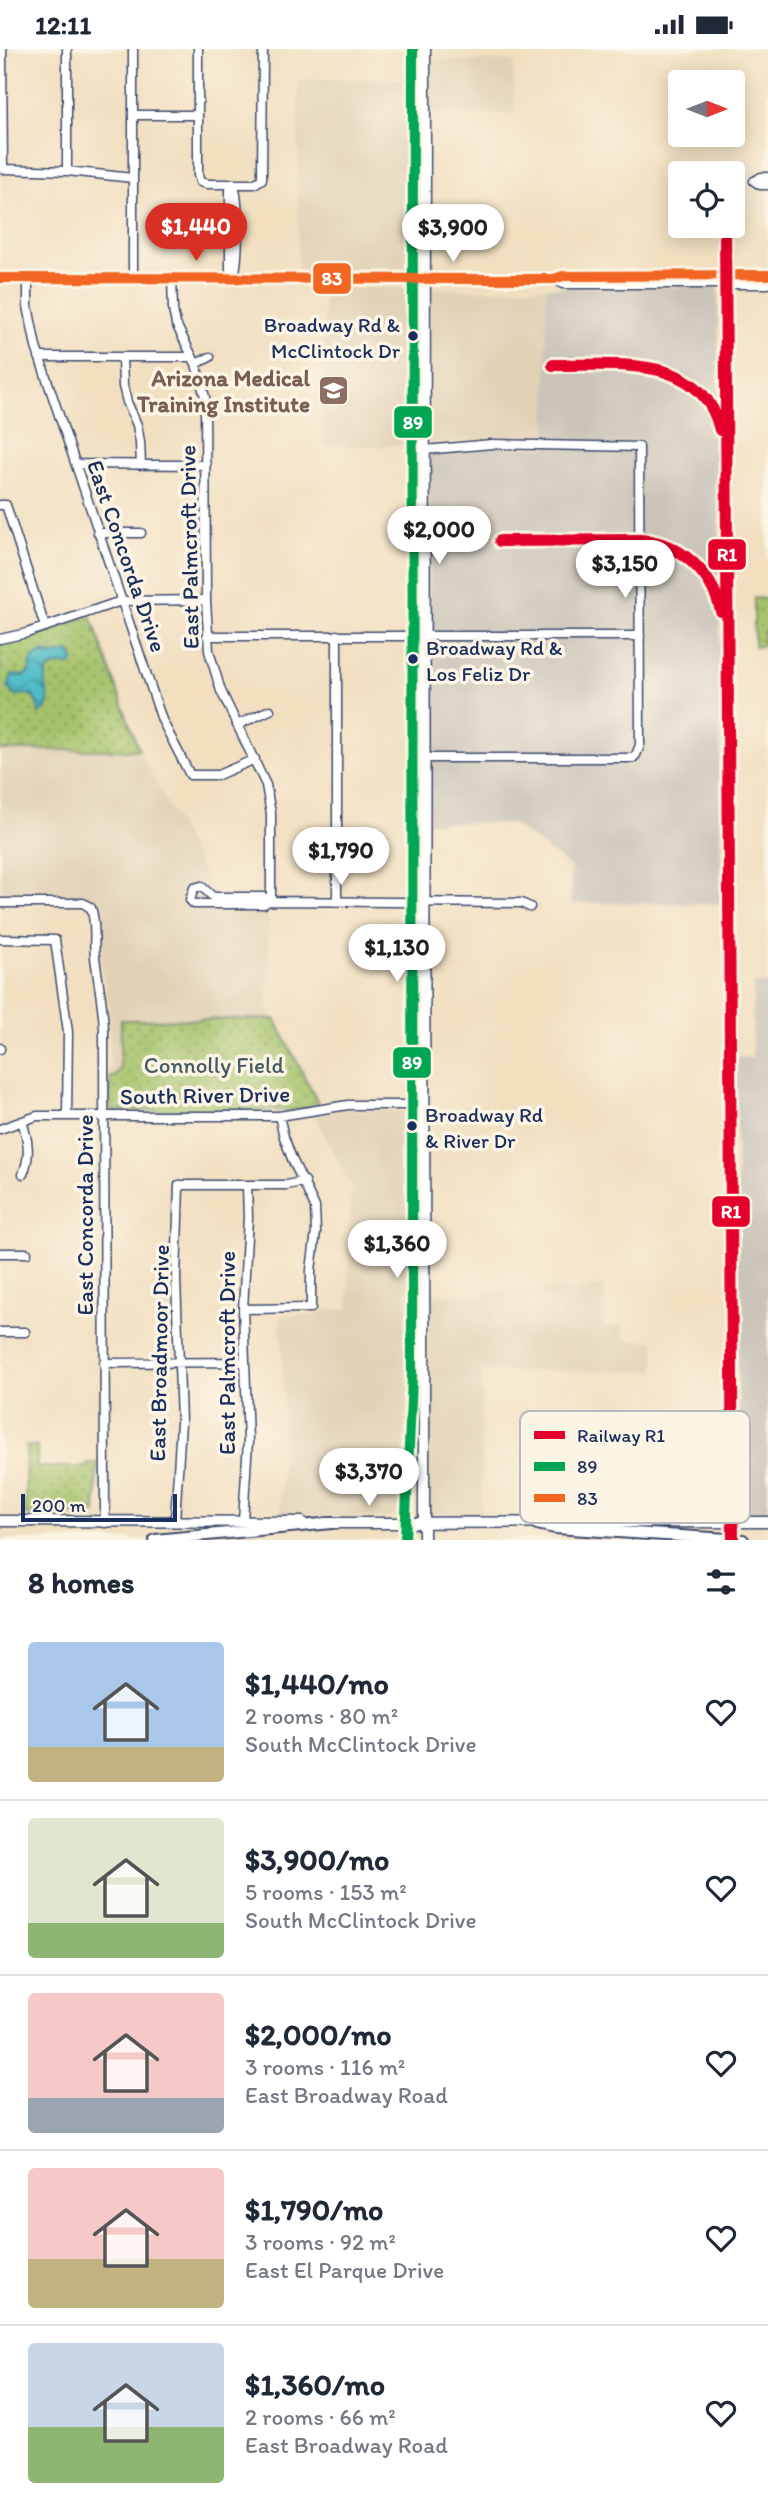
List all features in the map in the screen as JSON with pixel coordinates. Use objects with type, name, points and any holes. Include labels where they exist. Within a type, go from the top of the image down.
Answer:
[{"type":"highway","points":[[155,1540],[332,1523]]},
{"type":"highway","points":[[537,1524],[555,1528],[743,1540]]},
{"type":"main road","points":[[405,1540],[412,1377],[424,903],[424,758],[413,454],[413,49]]},
{"type":"main road","points":[[424,1540],[423,1300],[412,903],[412,758],[424,450],[425,49]]},
{"type":"main road","points":[[413,125],[425,125]]},
{"type":"main road","points":[[0,278],[425,280],[768,275]]},
{"type":"main road","points":[[554,279],[563,283],[768,283]]},
{"type":"main road","points":[[413,396],[418,400],[424,418]]},
{"type":"main road","points":[[413,454],[424,450]]},
{"type":"main road","points":[[412,1300],[423,1300]]},
{"type":"main road","points":[[412,1377],[423,1377]]},
{"type":"main road","points":[[0,1521],[652,1523]]},
{"type":"main road","points":[[750,1522],[768,1522]]},
{"type":"street","points":[[2,49],[3,169],[67,171],[132,178]]},
{"type":"street","points":[[67,49],[67,171]]},
{"type":"street","points":[[133,49],[133,278]]},
{"type":"street","points":[[198,49],[199,180],[206,184],[254,184],[261,181],[263,49]]},
{"type":"street","points":[[133,115],[198,115]]},
{"type":"street","points":[[768,177],[754,181],[760,185],[768,185]]},
{"type":"street","points":[[233,184],[230,190],[230,269],[233,278]]},
{"type":"street","name":"East Concorda Drive","points":[[29,278],[30,324],[39,357],[162,720],[190,775],[218,775],[255,759]]},
{"type":"street","name":"East Palmcroft Drive","points":[[172,278],[176,324],[194,361],[205,397],[207,636],[212,666],[265,785],[270,807],[270,901]]},
{"type":"street","points":[[39,357],[122,357],[194,361],[210,357]]},
{"type":"street","points":[[122,357],[123,386],[138,434],[141,465]]},
{"type":"street","points":[[412,758],[633,758],[640,744],[639,447],[492,444],[424,450]]},
{"type":"street","points":[[76,464],[206,465]]},
{"type":"street","points":[[3,505],[46,627]]},
{"type":"street","points":[[98,533],[141,533]]},
{"type":"street","points":[[0,639],[46,627],[121,601],[205,600]]},
{"type":"street","points":[[337,635],[337,902]]},
{"type":"street","points":[[207,636],[640,636]]},
{"type":"street","points":[[237,726],[270,710]]},
{"type":"street","points":[[270,901],[264,897],[213,897],[201,886],[194,888],[190,895],[194,905],[264,904],[270,901],[520,903],[530,907]]},
{"type":"street","name":"East Concorda Drive","points":[[0,903],[83,903],[91,908],[94,918],[94,955],[103,1001],[105,1523]]},
{"type":"street","points":[[0,939],[55,940],[68,1032],[67,1116]]},
{"type":"street","name":"South River Drive","points":[[0,1129],[37,1116],[279,1116],[348,1105],[418,1105]]},
{"type":"street","points":[[243,1309],[311,1308],[315,1207],[305,1181],[292,1159],[279,1116]]},
{"type":"street","points":[[22,1121],[28,1142],[29,1161],[23,1174]]},
{"type":"street","points":[[247,1185],[287,1185],[305,1181]]},
{"type":"street","name":"East Broadmoor Drive","points":[[175,1521],[181,1422],[176,1278],[179,1185],[247,1185]]},
{"type":"street","name":"East Palmcroft Drive","points":[[243,1521],[248,1441],[243,1309],[247,1185]]},
{"type":"street","points":[[0,1253],[27,1253]]},
{"type":"street","points":[[0,1332],[25,1332]]},
{"type":"street","points":[[104,1363],[245,1363]]},
{"type":"shaded area","points":[[429,60],[514,61],[514,113],[429,113]]},
{"type":"shaded area","points":[[298,79],[409,79],[406,268],[298,270]]},
{"type":"shaded area","points":[[324,286],[403,288],[408,294],[409,446],[323,446]]},
{"type":"shaded area","points":[[546,287],[547,439],[429,443],[430,291],[433,288],[471,290]]},
{"type":"shaded area","points":[[546,287],[718,287],[721,904],[571,903],[571,867],[512,824],[428,822],[429,455],[495,447],[547,447]]},
{"type":"shaded area","points":[[0,750],[139,750],[214,894],[217,908],[268,908],[268,1006],[275,1019],[121,1020],[120,1069],[116,1076],[110,1078],[109,1011],[100,957],[98,906],[85,898],[0,897]]},
{"type":"shaded area","points":[[753,984],[768,984],[768,1514],[750,1514],[750,1411],[738,1411],[736,1057],[752,1058]]},
{"type":"shaded area","points":[[347,1109],[408,1111],[408,1386],[399,1506],[396,1514],[389,1518],[280,1517],[284,1401],[280,1315],[317,1315],[318,1310],[348,1309],[351,1183],[314,1115]]},
{"type":"shaded area","points":[[590,1286],[604,1287],[604,1326],[622,1326],[623,1340],[655,1341],[655,1371],[482,1371],[481,1515],[434,1514],[429,1509],[428,1295],[495,1294],[495,1290],[589,1290]]},
{"type":"green space","points":[[754,598],[768,599],[768,630],[764,631],[763,646],[754,647]]},
{"type":"green space","points":[[91,616],[139,750],[0,750],[0,642]]},
{"type":"green space","name":"Connolly Field","points":[[275,1019],[319,1105],[294,1110],[115,1111],[110,1108],[110,1078],[116,1076],[120,1068],[121,1020]]},
{"type":"green space","points":[[26,1446],[37,1447],[37,1467],[87,1467],[87,1464],[97,1463],[96,1514],[25,1515]]},
{"type":"water","points":[[44,652],[53,655],[70,652],[74,660],[71,665],[56,665],[47,671],[45,683],[48,700],[45,710],[39,714],[32,694],[14,695],[8,688],[12,675],[24,676],[29,671],[33,658]]},
{"type":"rail line","name":"R1","points":[[725,238],[732,1411]]},
{"type":"rail line","name":"R1","points":[[553,365],[628,365],[675,375],[695,387],[710,405],[720,430]]},
{"type":"rail line","name":"R1","points":[[500,541],[655,542],[681,553],[702,572],[717,597],[721,611]]},
{"type":"rail line","name":"R1","points":[[733,1523],[733,1540]]},
{"type":"transit line","name":"89","points":[[405,1540],[412,1377],[413,49]]},
{"type":"transit line","name":"83","points":[[0,278],[554,279],[563,276],[768,275]]},
{"type":"place","name":"Broadway Rd & McClintock Dr","points":[[413,336]]},
{"type":"place","name":"Arizona Medical Training Institute","points":[[333,391]]},
{"type":"place","name":"Broadway Rd & Los Feliz Dr","points":[[413,659]]},
{"type":"place","name":"Broadway Rd & River Dr","points":[[412,1126]]}]
